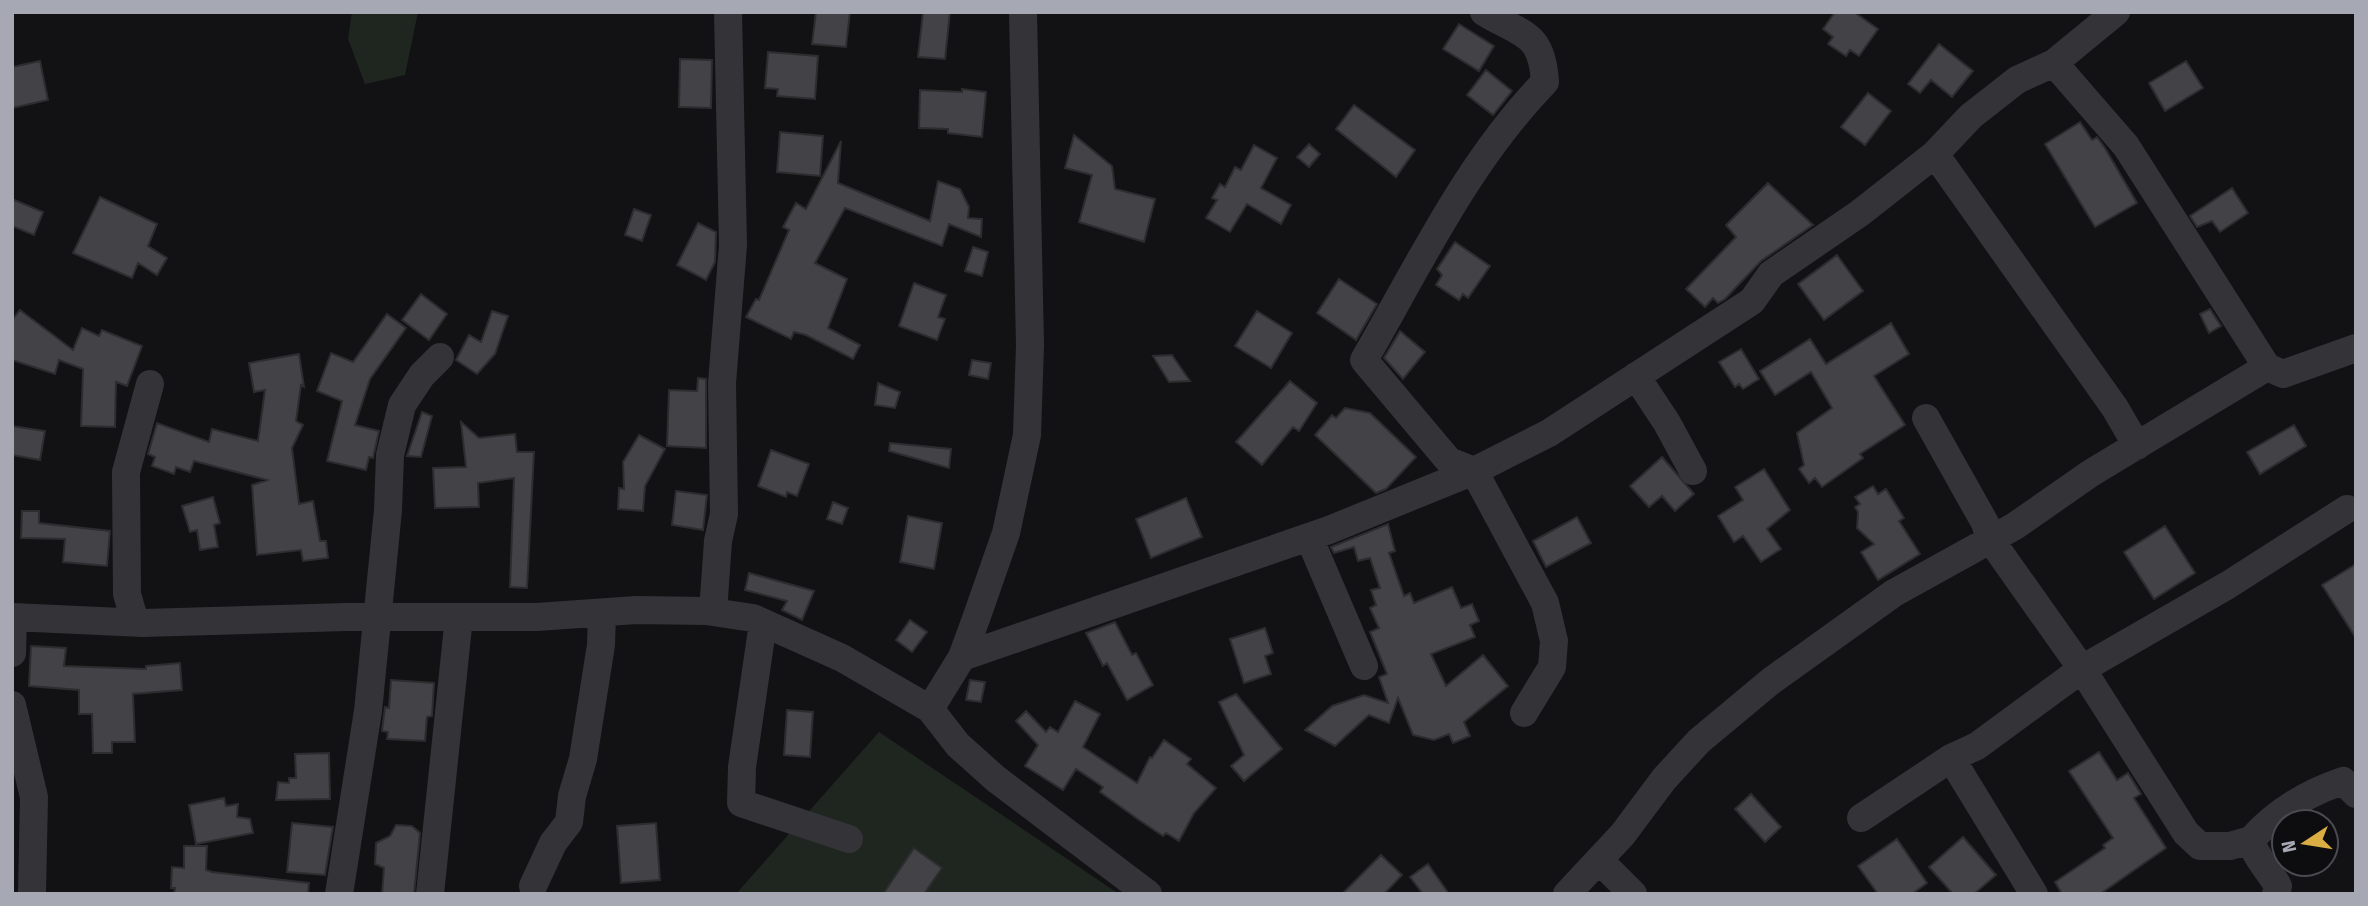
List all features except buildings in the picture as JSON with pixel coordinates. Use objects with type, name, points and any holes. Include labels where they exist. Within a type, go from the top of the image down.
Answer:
[{"type":"street","points":[[713,612],[718,541],[724,514],[722,383],[733,245],[728,12]]},
{"type":"street","points":[[930,709],[962,657],[1006,533],[1027,435],[1030,345],[1023,12]]},
{"type":"street","points":[[1484,12],[1526,33],[1544,57],[1545,82],[1496,139],[1474,172],[1364,360],[1449,461],[1474,471],[1545,603],[1554,641],[1552,667],[1524,713]]},
{"type":"street","points":[[962,657],[1309,537],[1474,471],[1549,433],[1752,301],[1771,274],[1860,214],[1935,154],[1971,117],[2017,80],[2054,63],[2116,12]]},
{"type":"street","points":[[2054,63],[2126,146],[2267,367],[2283,374],[2356,348]]},
{"type":"street","points":[[1935,154],[2115,408],[2137,446]]},
{"type":"street","points":[[339,894],[368,711],[393,443],[402,405],[422,375],[440,357]]},
{"type":"street","points":[[1567,894],[1699,741],[1770,681],[1894,593],[1990,539],[2267,367]]},
{"type":"street","points":[[1636,376],[1667,423],[1693,471]]},
{"type":"street","points":[[135,622],[127,594],[126,472],[133,435],[150,384]]},
{"type":"street","points":[[1926,418],[1985,523],[1990,539],[2082,669],[2186,833],[2200,846],[2230,846],[2251,840],[2287,809],[2324,788],[2343,781],[2356,794]]},
{"type":"street","points":[[1861,818],[1951,758],[1977,746],[2082,669],[2228,586],[2347,509]]},
{"type":"street","points":[[1309,537],[1364,666]]},
{"type":"street","points":[[12,653],[13,617],[135,622],[537,617],[636,610],[713,612],[763,623],[842,658],[930,709],[958,745],[996,779],[1148,894]]},
{"type":"street","points":[[533,886],[553,843],[569,822],[572,796],[583,759],[601,645],[601,612]]},
{"type":"street","points":[[430,894],[459,617]]},
{"type":"street","points":[[763,623],[742,767],[741,803],[849,839]]},
{"type":"street","points":[[12,705],[34,797],[32,894]]},
{"type":"street","points":[[1951,758],[2034,894]]},
{"type":"street","points":[[2251,840],[2254,852],[2269,869],[2278,886],[2276,894]]},
{"type":"street","points":[[1599,860],[1630,888],[1633,894]]},
{"type":"shaded area","points":[[352,12],[418,12],[405,75],[365,84],[348,39]]},
{"type":"shaded area","points":[[879,732],[1119,894],[736,894]]}]
